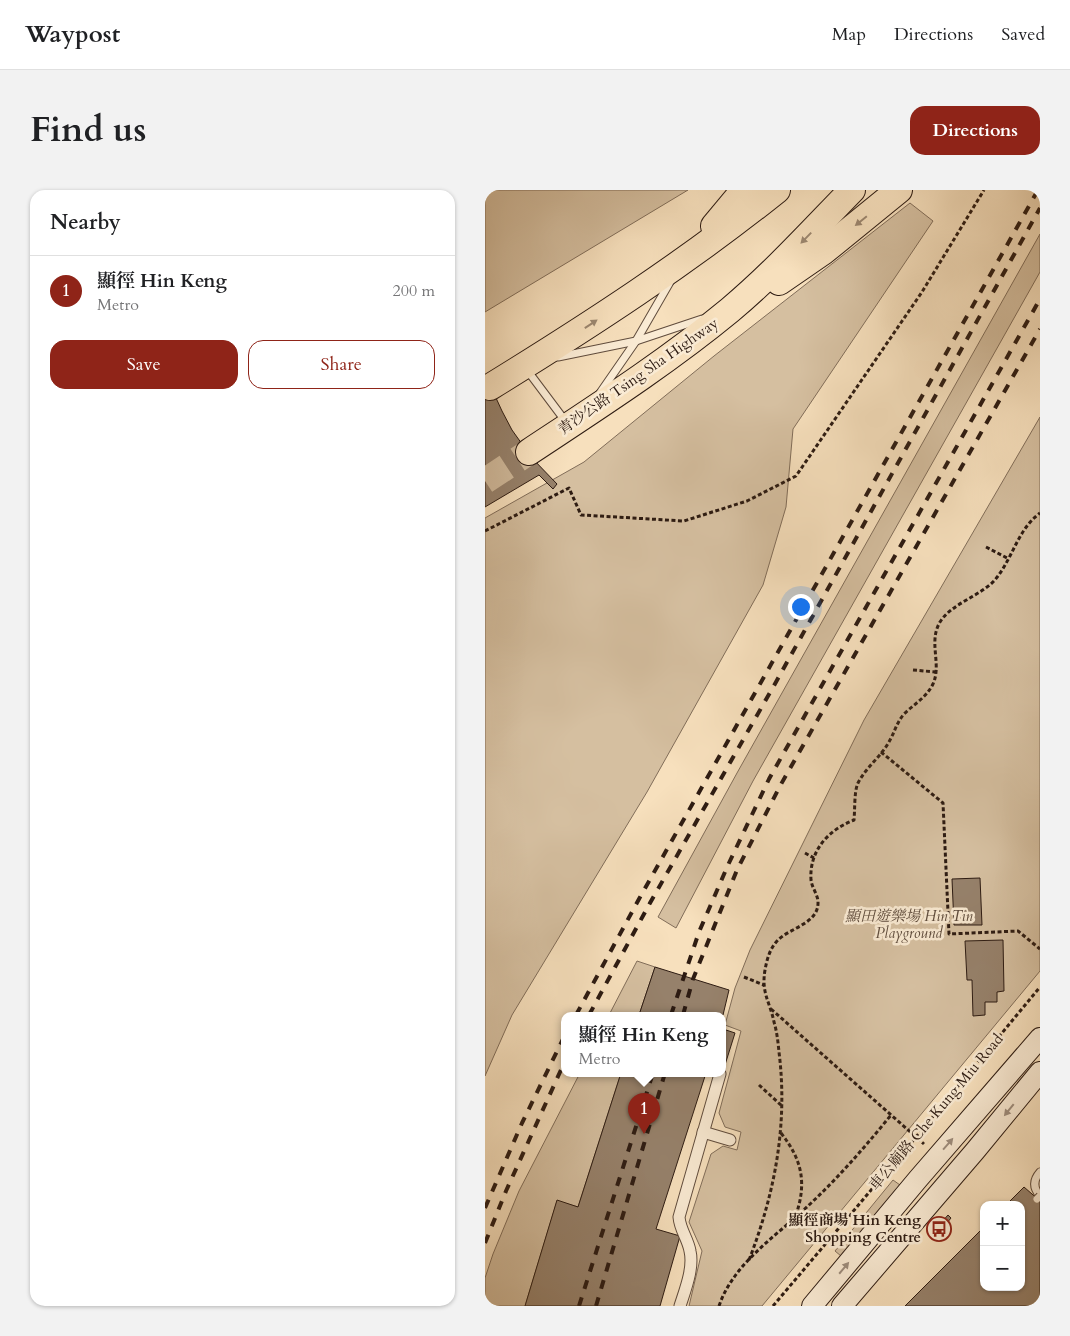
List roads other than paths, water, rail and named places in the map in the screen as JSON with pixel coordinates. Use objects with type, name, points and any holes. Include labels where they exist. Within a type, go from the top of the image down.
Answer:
[{"type":"highway","points":[[681,262],[744,190]]},
{"type":"highway","points":[[490,387],[590,325],[742,218],[777,190]]},
{"type":"highway","name":"青沙公路 Tsing Sha Highway","points":[[529,452],[675,354],[731,310],[774,271],[852,190]]},
{"type":"highway","points":[[731,310],[776,284],[816,256],[899,190]]},
{"type":"main road","name":"車公廟路 Che Kung Miu Road","points":[[812,1306],[1040,1038]]},
{"type":"main road","points":[[842,1306],[1040,1072]]},
{"type":"street","points":[[680,1306],[690,1267],[691,1253],[687,1238],[680,1227],[679,1217],[719,1077]]},
{"type":"street","points":[[703,1132],[730,1140]]},
{"type":"lane","points":[[681,262],[636,341],[577,420],[528,364],[636,341],[731,310]]},
{"type":"lane","points":[[1039,1197],[1035,1185],[1036,1177],[1040,1172]]},
{"type":"tunnel","points":[[485,481],[529,452]]},
{"type":"railway","points":[[578,1012],[639,899],[1038,190]]},
{"type":"railway","points":[[591,1012],[1040,208]]},
{"type":"railway","points":[[672,1012],[699,932],[728,865],[769,779],[1040,299]]},
{"type":"railway","points":[[684,1012],[693,979],[737,870],[780,786],[1040,329]]},
{"type":"railway","points":[[485,1208],[522,1123],[561,1043]]},
{"type":"railway","points":[[485,1243],[506,1191],[561,1070]]},
{"type":"railway","points":[[579,1306],[652,1077]]},
{"type":"railway","points":[[596,1306],[664,1077]]},
{"type":"place","name":"顯徑 Hin Keng","points":[[644,1134]]},
{"type":"place","name":"顯徑商場 Hin Keng Shopping Centre","points":[[939,1229]]},
{"type":"park label","name":"顯田遊樂場 Hin Tin Playground","points":[[909,924]]}]
